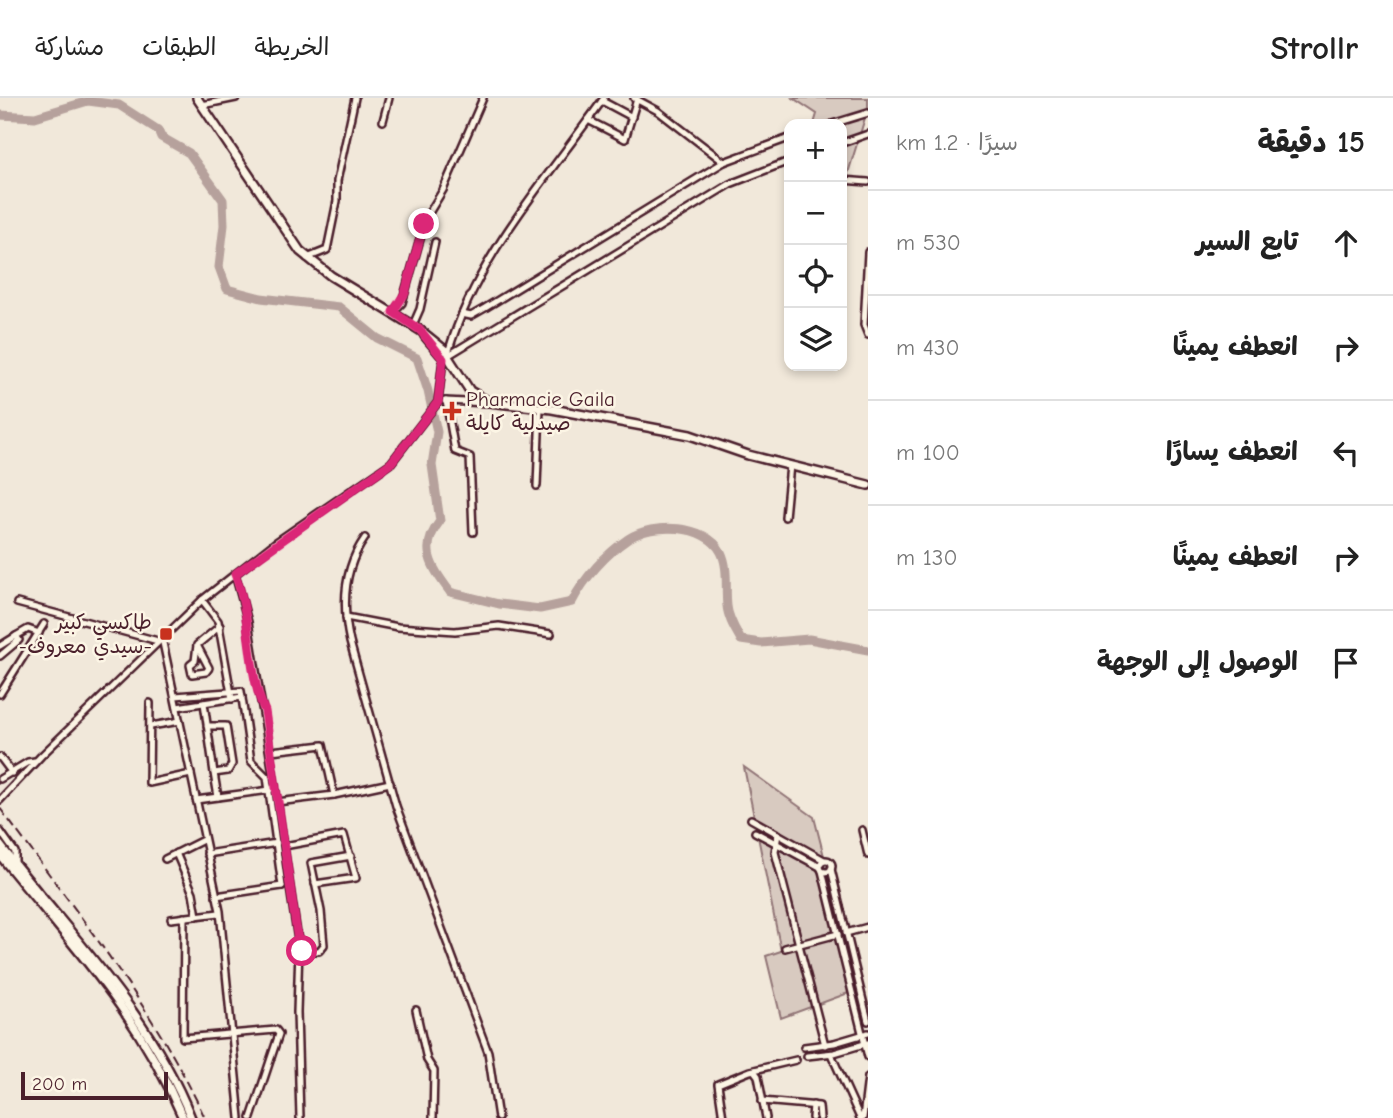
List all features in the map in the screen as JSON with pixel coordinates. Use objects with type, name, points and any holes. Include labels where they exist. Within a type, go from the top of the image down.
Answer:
[{"type":"street","points":[[236,98],[200,101],[307,258],[417,328],[446,355],[470,391],[495,403]]},
{"type":"street","points":[[307,258],[323,254],[328,248],[337,201],[337,181],[355,98]]},
{"type":"street","points":[[383,121],[388,98]]},
{"type":"street","points":[[393,312],[405,293],[430,207],[443,190],[482,98]]},
{"type":"street","points":[[0,800],[35,761],[202,600],[384,469],[402,450],[438,402],[446,355],[462,314],[478,280],[524,203],[603,99],[632,117]]},
{"type":"street","points":[[588,120],[624,139],[640,99],[724,162]]},
{"type":"street","points":[[847,119],[868,113]]},
{"type":"street","points":[[847,141],[868,134]]},
{"type":"street","points":[[462,314],[471,316],[485,308],[724,162],[784,140]]},
{"type":"street","points":[[446,355],[730,184],[784,163]]},
{"type":"street","points":[[847,180],[868,182]]},
{"type":"street","points":[[417,328],[435,242]]},
{"type":"street","points":[[868,253],[864,325],[868,335]]},
{"type":"street","points":[[446,401],[455,451],[470,457],[473,532]]},
{"type":"street","points":[[438,402],[495,403],[540,408],[690,435],[868,485]]},
{"type":"street","points":[[537,486],[540,408]]},
{"type":"street","points":[[785,517],[790,465]]},
{"type":"street","points":[[365,538],[347,574],[346,617],[350,642],[390,783],[455,961],[467,1004],[488,1052],[498,1118]]},
{"type":"street","points":[[235,574],[244,599],[271,751],[273,789],[299,947],[297,1012],[300,1118]]},
{"type":"street","points":[[202,600],[216,616],[220,626],[232,699]]},
{"type":"street","points":[[17,603],[160,639]]},
{"type":"street","points":[[346,617],[398,627],[455,631],[499,626],[551,634]]},
{"type":"street","points":[[0,694],[44,624]]},
{"type":"street","points":[[197,645],[208,661],[209,668],[206,672],[192,674],[190,664],[194,661],[197,645],[220,626]]},
{"type":"street","points":[[0,646],[26,629],[39,633]]},
{"type":"street","points":[[0,656],[19,642],[16,636]]},
{"type":"street","points":[[160,639],[175,696],[219,913],[240,1118]]},
{"type":"street","points":[[175,696],[240,690],[251,761],[266,774],[273,789]]},
{"type":"street","points":[[177,707],[242,697]]},
{"type":"street","points":[[150,703],[149,783],[191,774]]},
{"type":"street","points":[[204,703],[218,797]]},
{"type":"street","points":[[151,726],[180,721]]},
{"type":"street","points":[[207,726],[226,726],[232,764],[228,771],[214,773]]},
{"type":"street","points":[[271,751],[323,745],[334,795]]},
{"type":"street","points":[[0,757],[12,773]]},
{"type":"street","points":[[0,779],[28,762],[35,761]]},
{"type":"street","points":[[276,806],[390,783]]},
{"type":"street","points":[[196,800],[273,789]]},
{"type":"street","points":[[276,806],[282,886]]},
{"type":"street","points":[[751,819],[830,861],[868,1021]]},
{"type":"street","points":[[765,837],[769,829]]},
{"type":"street","points":[[862,830],[868,855]]},
{"type":"street","points":[[0,831],[15,852],[15,863]]},
{"type":"street","points":[[755,832],[821,869],[831,869]]},
{"type":"street","points":[[778,834],[775,852],[825,1045]]},
{"type":"street","points":[[284,846],[342,835],[345,837],[356,878],[315,884]]},
{"type":"street","points":[[165,859],[204,840]]},
{"type":"street","points":[[207,854],[277,843]]},
{"type":"street","points":[[0,845],[132,1009],[171,1074],[191,1118]]},
{"type":"street","points":[[176,853],[193,893],[197,916]]},
{"type":"street","points":[[0,855],[116,996],[165,1076],[183,1118]]},
{"type":"street","points":[[299,947],[305,952],[319,951],[324,945],[311,865],[313,862],[351,856]]},
{"type":"street","points":[[824,860],[821,869],[865,1034],[868,1057]]},
{"type":"street","points":[[216,896],[290,885]]},
{"type":"street","points":[[172,919],[219,913]]},
{"type":"street","points":[[184,917],[183,1038],[276,1030],[279,1034],[251,1118]]},
{"type":"street","points":[[846,933],[868,927]]},
{"type":"street","points":[[785,948],[838,934]]},
{"type":"street","points":[[416,1010],[427,1060],[433,1071],[433,1118]]},
{"type":"street","points":[[804,1047],[825,1045],[865,1034]]},
{"type":"street","points":[[807,1056],[831,1054],[866,1044]]},
{"type":"street","points":[[831,1054],[861,1118]]},
{"type":"street","points":[[723,1118],[718,1084],[796,1060]]},
{"type":"street","points":[[755,1072],[766,1118]]},
{"type":"street","points":[[861,1118],[865,1111],[868,1077]]},
{"type":"street","points":[[762,1101],[813,1105],[821,1106],[820,1116],[812,1115],[813,1105]]},
{"type":"shaded area","points":[[793,98],[868,98],[868,108],[847,176],[847,119],[816,119],[817,114]]},
{"type":"shaded area","points":[[744,767],[814,817],[837,907],[851,992],[781,1018],[766,956],[781,951]]},
{"type":"waterway","points":[[0,115],[35,117],[88,101],[119,105],[158,130],[161,137],[189,153],[223,200],[224,225],[219,267],[227,289],[261,298],[339,307],[377,338],[417,358],[437,432],[432,465],[440,521],[430,540],[430,558],[450,592],[499,604],[540,609],[572,602],[596,567],[628,539],[651,530],[678,529],[704,536],[721,552],[726,572],[728,610],[741,640],[761,643],[809,639],[868,650]]},
{"type":"railway","points":[[0,808],[137,997],[184,1076],[205,1118]]},
{"type":"place","name":"Pharmacie Gaila صيدلية كايلة","points":[[452,411]]},
{"type":"place","name":"طاكسي كبير -سيدي معروف-","points":[[166,634]]},
{"type":"route","points":[[302,951],[299,947],[265,711],[261,703],[244,599],[235,574],[276,542],[348,496],[384,469],[438,402],[443,359],[420,330],[393,312],[402,303],[424,224]]}]
